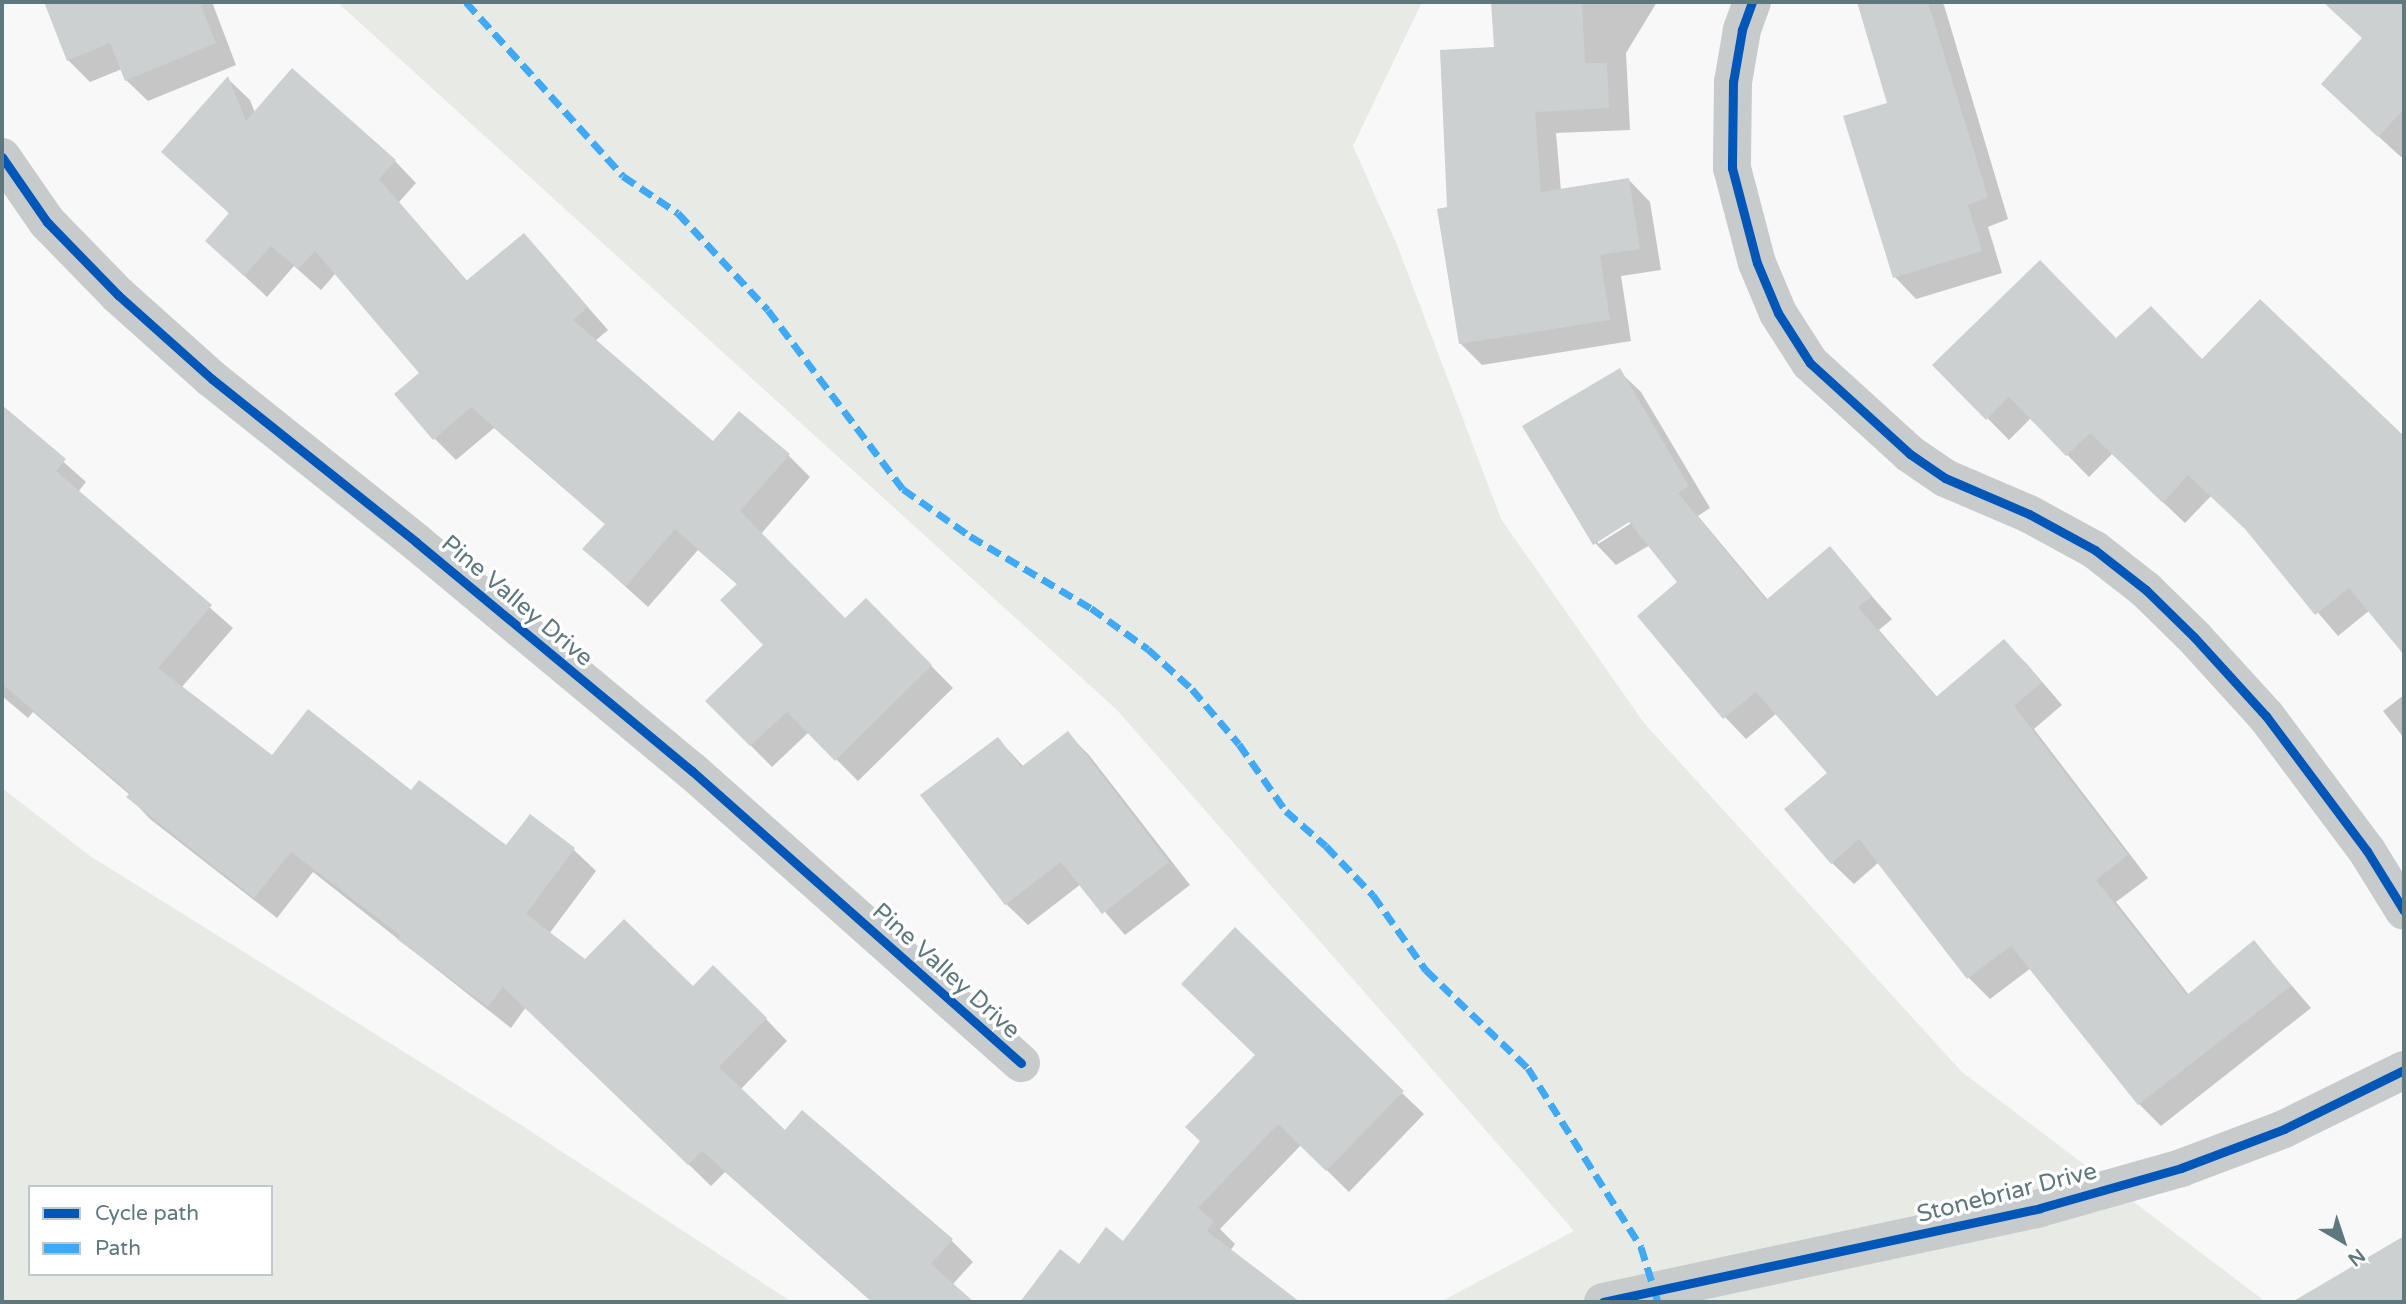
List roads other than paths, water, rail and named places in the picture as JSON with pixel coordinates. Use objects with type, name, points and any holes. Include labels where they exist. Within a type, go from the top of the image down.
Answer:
[{"type":"street","points":[[1752,2],[1742,30],[1733,82],[1732,168],[1757,263],[1778,313],[1810,363],[1850,402],[1927,466],[1945,478],[2029,514],[2095,551],[2146,590],[2194,637],[2266,716],[2367,851],[2404,911]]},
{"type":"street","name":"Pine Valley Drive","points":[[2,157],[47,222],[118,295],[203,370],[692,771],[1021,1063]]},
{"type":"street","name":"Stonebriar Drive","points":[[1603,1302],[2040,1208],[2180,1168],[2284,1129],[2404,1070]]}]
